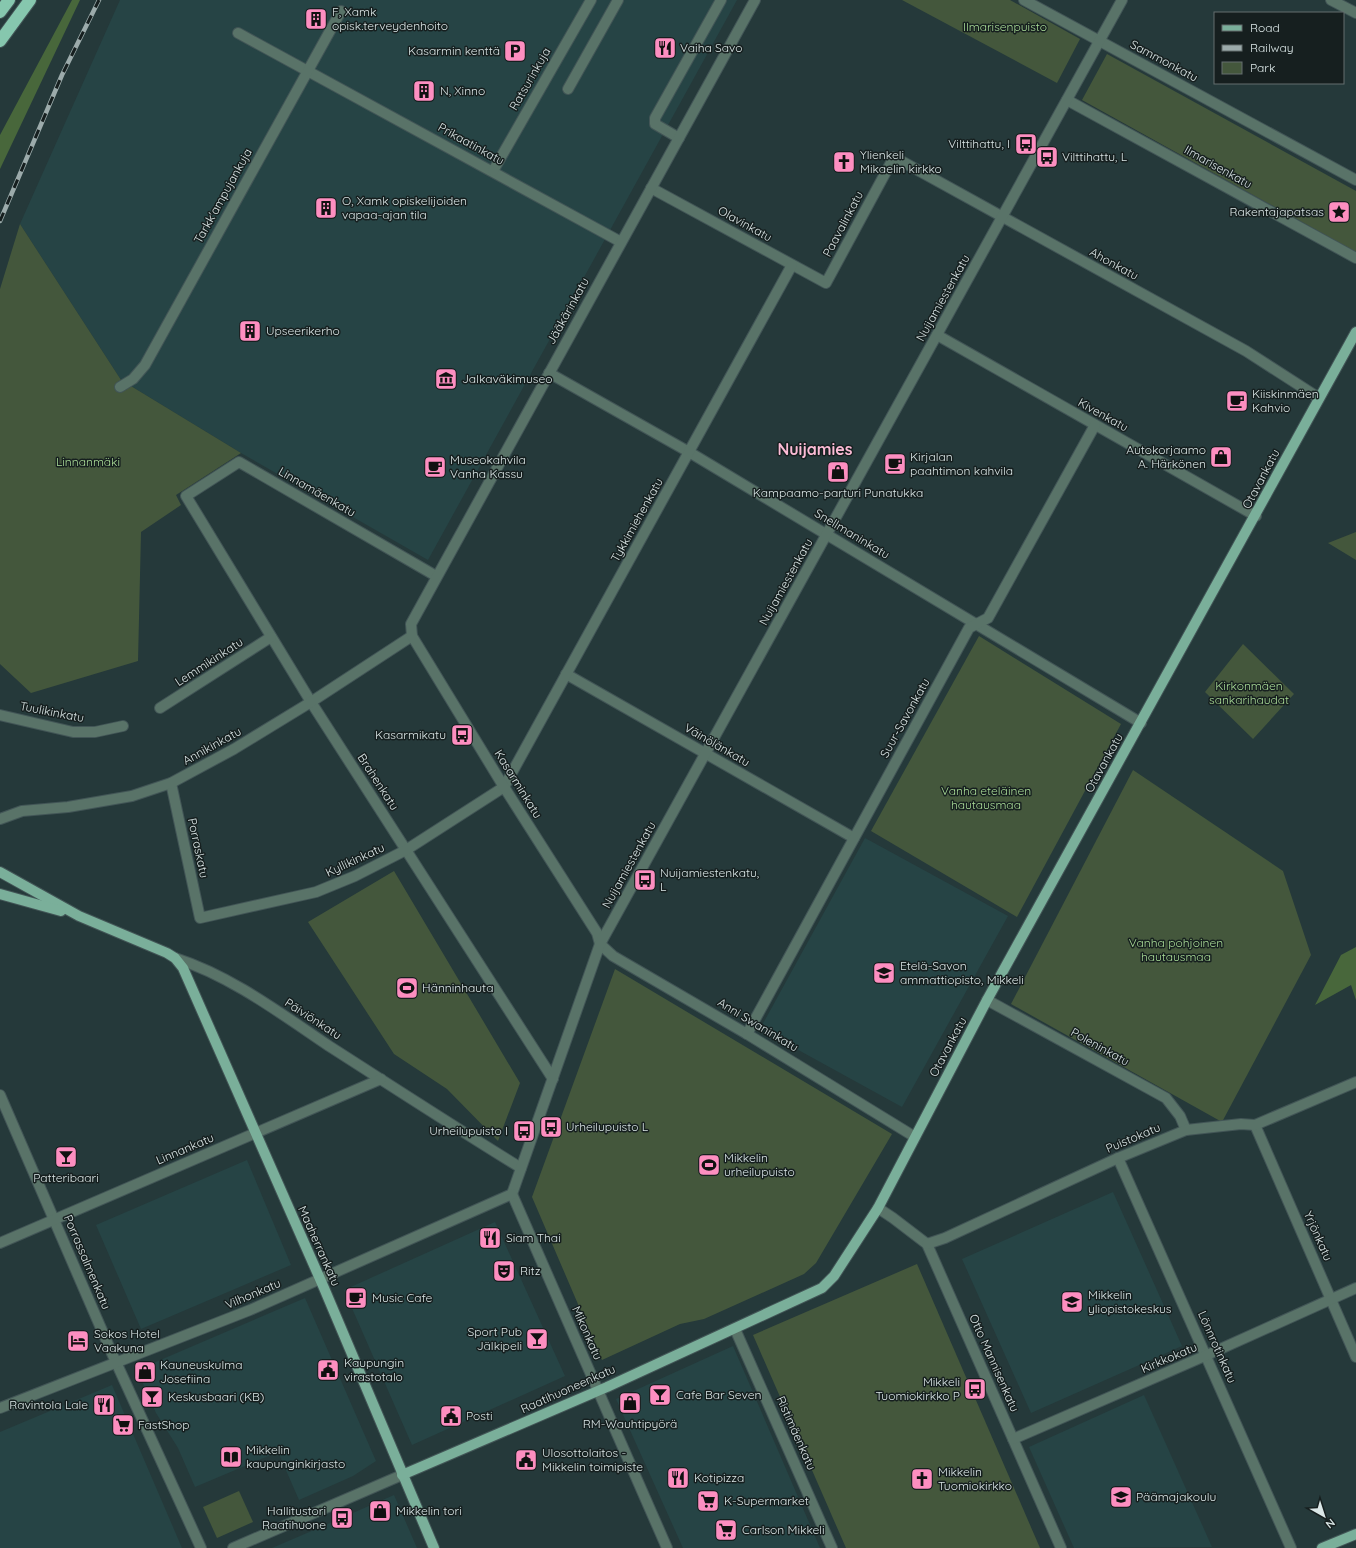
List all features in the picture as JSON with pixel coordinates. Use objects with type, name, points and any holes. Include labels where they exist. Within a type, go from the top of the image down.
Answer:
[{"type":"highway","points":[[0,12],[9,0]]},
{"type":"highway","points":[[0,41],[30,0]]},
{"type":"main road","name":"Otavankatu","points":[[878,1208],[987,1000],[1142,723],[1356,332]]},
{"type":"main road","name":"Päiviönkatu","points":[[0,872],[79,916],[175,958]]},
{"type":"main road","name":"Päiviönkatu","points":[[0,894],[79,916]]},
{"type":"main road","name":"Maaherrankatu","points":[[175,958],[184,968],[320,1280],[434,1548]]},
{"type":"main road","name":"Raatihuoneenkatu","points":[[402,1475],[598,1391],[822,1288],[834,1276],[878,1208]]},
{"type":"main road","points":[[1322,1548],[1356,1534]]},
{"type":"street","name":"Ratsurinkuja","points":[[493,171],[591,0]]},
{"type":"street","points":[[568,89],[618,0]]},
{"type":"street","points":[[679,138],[655,124],[655,118],[658,110],[721,0]]},
{"type":"street","name":"Sammonkatu","points":[[1024,0],[1356,180]]},
{"type":"street","name":"Nuijamiestenkatu","points":[[512,1194],[600,944],[1122,0]]},
{"type":"street","points":[[1331,0],[1356,14]]},
{"type":"street","name":"Jääkärinkatu","points":[[412,636],[411,624],[436,576],[679,138],[751,1]]},
{"type":"street","name":"Tarkk'ampujankuja","points":[[120,388],[133,379],[145,365],[341,11]]},
{"type":"street","name":"Prikaatinkatu","points":[[238,33],[621,242]]},
{"type":"street","name":"Ilmarisenkatu","points":[[1067,100],[1356,258]]},
{"type":"street","name":"Ahonkatu","points":[[894,157],[1246,351],[1319,398]]},
{"type":"street","name":"Paavalinkatu","points":[[826,283],[894,157]]},
{"type":"street","name":"Olavinkatu","points":[[651,188],[826,283]]},
{"type":"street","name":"Tykkimiehenkatu","points":[[504,787],[792,265]]},
{"type":"street","name":"Kivenkatu","points":[[937,335],[1256,516]]},
{"type":"street","name":"Snellmaninkatu","points":[[549,373],[689,452],[1142,723]]},
{"type":"street","name":"Suur-Savonkatu","points":[[747,1034],[969,628],[988,618],[1095,425]]},
{"type":"street","name":"Linnamäenkatu","points":[[186,496],[239,462],[436,576]]},
{"type":"street","name":"Brahenkatu","points":[[186,496],[311,702],[553,1079]]},
{"type":"street","name":"Annikinkatu","points":[[0,819],[22,812],[68,807],[132,796],[171,783],[234,749],[311,702],[412,636]]},
{"type":"street","name":"Kasarminkatu","points":[[412,636],[504,787],[597,933],[600,944]]},
{"type":"street","name":"Lemmikinkatu","points":[[160,708],[271,637]]},
{"type":"street","name":"Väinölänkatu","points":[[566,674],[854,838]]},
{"type":"street","name":"Tuulikinkatu","points":[[0,715],[73,732],[95,732],[123,726]]},
{"type":"street","name":"Porraskatu","points":[[171,783],[200,918]]},
{"type":"street","name":"Kyllikinkatu","points":[[200,918],[316,892],[355,876],[406,850],[504,787]]},
{"type":"street","name":"Anni Swaninkatu","points":[[600,944],[613,956],[747,1034],[915,1137]]},
{"type":"street","name":"Päiviönkatu","points":[[175,958],[210,970],[521,1168]]},
{"type":"street","name":"Poleninkatu","points":[[987,1000],[1166,1098],[1180,1116],[1186,1130]]},
{"type":"street","name":"Linnankatu","points":[[0,1244],[54,1219],[381,1079]]},
{"type":"street","name":"Puistokatu","points":[[927,1244],[945,1238],[1118,1158],[1186,1130],[1241,1124],[1255,1125],[1356,1082]]},
{"type":"street","name":"Porrassalmenkatu","points":[[0,1095],[116,1363],[201,1548]]},
{"type":"street","name":"Yrjönkatu","points":[[1255,1125],[1356,1357]]},
{"type":"street","name":"Lönnrotinkatu","points":[[1118,1158],[1207,1355],[1291,1548]]},
{"type":"street","name":"Vilhonkatu","points":[[0,1408],[116,1363],[320,1280],[512,1194]]},
{"type":"street","name":"Mikonkatu","points":[[512,1194],[667,1548]]},
{"type":"street","name":"Otto Mannisenkatu","points":[[878,1208],[927,1244],[1061,1548]]},
{"type":"street","name":"Kirkkokatu","points":[[1013,1439],[1207,1355],[1356,1288]]},
{"type":"street","name":"Ristimäenkatu","points":[[735,1329],[832,1548]]},
{"type":"street","name":"Raatihuoneenkatu","points":[[233,1548],[402,1475]]},
{"type":"shaded area","points":[[120,0],[737,0],[428,560],[241,453],[121,380],[20,224]]},
{"type":"shaded area","name":"Etelä-Savon ammattiopisto, Mikkeli","points":[[865,838],[1008,916],[902,1107],[760,1029]]},
{"type":"shaded area","points":[[247,1160],[291,1265],[141,1329],[96,1225]]},
{"type":"shaded area","name":"Mikkelin yliopistokeskus","points":[[1113,1192],[1182,1346],[1031,1413],[962,1259]]},
{"type":"shaded area","points":[[495,1222],[565,1376],[412,1445],[344,1290]]},
{"type":"shaded area","points":[[305,1298],[376,1461],[353,1476],[299,1500],[278,1452],[195,1487],[178,1448],[156,1413],[137,1370]]},
{"type":"shaded area","points":[[733,1346],[820,1548],[683,1548],[616,1399]]},
{"type":"shaded area","points":[[112,1385],[182,1548],[0,1548],[0,1432]]},
{"type":"shaded area","name":"Päämajakoulu","points":[[1144,1395],[1212,1547],[1074,1548],[1029,1447]]},
{"type":"shaded area","name":"Mikkelin tori","points":[[394,1495],[417,1548],[272,1548],[307,1533]]},
{"type":"green space","points":[[72,0],[80,0],[0,169],[0,135]]},
{"type":"green space","name":"Ilmarisenpuisto","points":[[902,0],[1010,0],[1080,39],[1057,83]]},
{"type":"green space","points":[[1107,54],[1356,191],[1356,252],[1082,100]]},
{"type":"green space","name":"Linnanmäki","points":[[20,224],[121,380],[241,453],[176,495],[181,505],[141,532],[138,661],[31,693],[0,664],[0,289]]},
{"type":"green space","points":[[1356,532],[1356,560],[1328,543]]},
{"type":"green space","name":"Vanha eteläinen hautausmaa","points":[[979,636],[1121,724],[1017,917],[871,831]]},
{"type":"green space","name":"Kirkonmäen sankarihaudat","points":[[1243,644],[1294,694],[1253,739],[1205,692]]},
{"type":"green space","name":"Vanha pohjoinen hautausmaa","points":[[1133,770],[1283,871],[1311,955],[1222,1122],[1011,1004]]},
{"type":"green space","name":"Hänninhauta","points":[[394,871],[520,1083],[498,1141],[447,1089],[394,1054],[308,922]]},
{"type":"green space","points":[[1356,947],[1356,1000],[1351,985],[1315,1005],[1341,955]]},
{"type":"green space","name":"Mikkelin urheilupuisto","points":[[615,969],[892,1134],[816,1263],[804,1274],[704,1319],[680,1324],[602,1360],[532,1197]]},
{"type":"green space","points":[[917,1264],[1040,1548],[846,1548],[753,1335]]},
{"type":"green space","points":[[239,1491],[253,1522],[217,1538],[203,1507]]},
{"type":"railway","points":[[0,221],[62,75],[99,0]]},
{"type":"place","name":"F, Xamk opisk.terveydenhoito","points":[[316,19]]},
{"type":"place","name":"Vaiha Savo","points":[[665,48]]},
{"type":"place","name":"Kasarmin kenttä","points":[[515,51]]},
{"type":"place","name":"N, Xinno","points":[[424,91]]},
{"type":"place","name":"Vilttihattu, I","points":[[1026,144]]},
{"type":"place","name":"Vilttihattu, L","points":[[1047,157]]},
{"type":"place","name":"Ylienkeli Mikaelin kirkko","points":[[844,162]]},
{"type":"place","name":"O, Xamk opiskelijoiden vapaa-ajan tila","points":[[326,208]]},
{"type":"place","name":"Rakentajapatsas","points":[[1339,212]]},
{"type":"place","name":"Upseerikerho","points":[[250,331]]},
{"type":"place","name":"Jalkaväkimuseo","points":[[446,379]]},
{"type":"place","name":"Kiiskinmäen Kahvio","points":[[1237,401]]},
{"type":"place","name":"Autokorjaamo A. Härkönen","points":[[1221,457]]},
{"type":"place","name":"Kirjalan paahtimon kahvila","points":[[895,464]]},
{"type":"place","name":"Museokahvila Vanha Kassu","points":[[435,467]]},
{"type":"place","name":"Kampaamo-parturi Punatukka","points":[[838,472]]},
{"type":"place","name":"Kasarmikatu","points":[[462,735]]},
{"type":"place","name":"Nuijamiestenkatu, L","points":[[645,880]]},
{"type":"place","name":"Etelä-Savon ammattiopisto, Mikkeli","points":[[884,973]]},
{"type":"place","name":"Hänninhauta","points":[[407,988]]},
{"type":"place","name":"Urheilupuisto L","points":[[551,1127]]},
{"type":"place","name":"Urheilupuisto I","points":[[524,1131]]},
{"type":"place","name":"Patteribaari","points":[[66,1157]]},
{"type":"place","name":"Mikkelin urheilupuisto","points":[[709,1165]]},
{"type":"place","name":"Siam Thai","points":[[490,1238]]},
{"type":"place","name":"Ritz","points":[[504,1271]]},
{"type":"place","name":"Music Cafe","points":[[356,1298]]},
{"type":"place","name":"Mikkelin yliopistokeskus","points":[[1072,1302]]},
{"type":"place","name":"Sport Pub Jälkipeli","points":[[537,1339]]},
{"type":"place","name":"Sokos Hotel Vaakuna","points":[[78,1341]]},
{"type":"place","name":"Kaupungin virastotalo","points":[[328,1370]]},
{"type":"place","name":"Kauneuskulma Josefiina","points":[[145,1372]]},
{"type":"place","name":"Mikkeli Tuomiokirkko P","points":[[975,1389]]},
{"type":"place","name":"Cafe Bar Seven","points":[[660,1395]]},
{"type":"place","name":"Keskusbaari (KB)","points":[[152,1397]]},
{"type":"place","name":"RM-Wauhtipyörä","points":[[630,1403]]},
{"type":"place","name":"Ravintola Lale","points":[[104,1405]]},
{"type":"place","name":"Posti","points":[[451,1416]]},
{"type":"place","name":"FastShop","points":[[123,1425]]},
{"type":"place","name":"Mikkelin kaupunginkirjasto","points":[[231,1457]]},
{"type":"place","name":"Ulosottolaitos - Mikkelin toimipiste","points":[[526,1460]]},
{"type":"place","name":"Kotipizza","points":[[678,1478]]},
{"type":"place","name":"Mikkelin Tuomiokirkko","points":[[922,1479]]},
{"type":"place","name":"Päämajakoulu","points":[[1121,1497]]},
{"type":"place","name":"K-Supermarket","points":[[708,1501]]},
{"type":"place","name":"Mikkelin tori","points":[[380,1511]]},
{"type":"place","name":"Hallitustori Raatihuone","points":[[342,1518]]},
{"type":"place","name":"Carlson Mikkeli","points":[[726,1530]]},
{"type":"district","name":"Nuijamies","points":[[815,449]]}]
